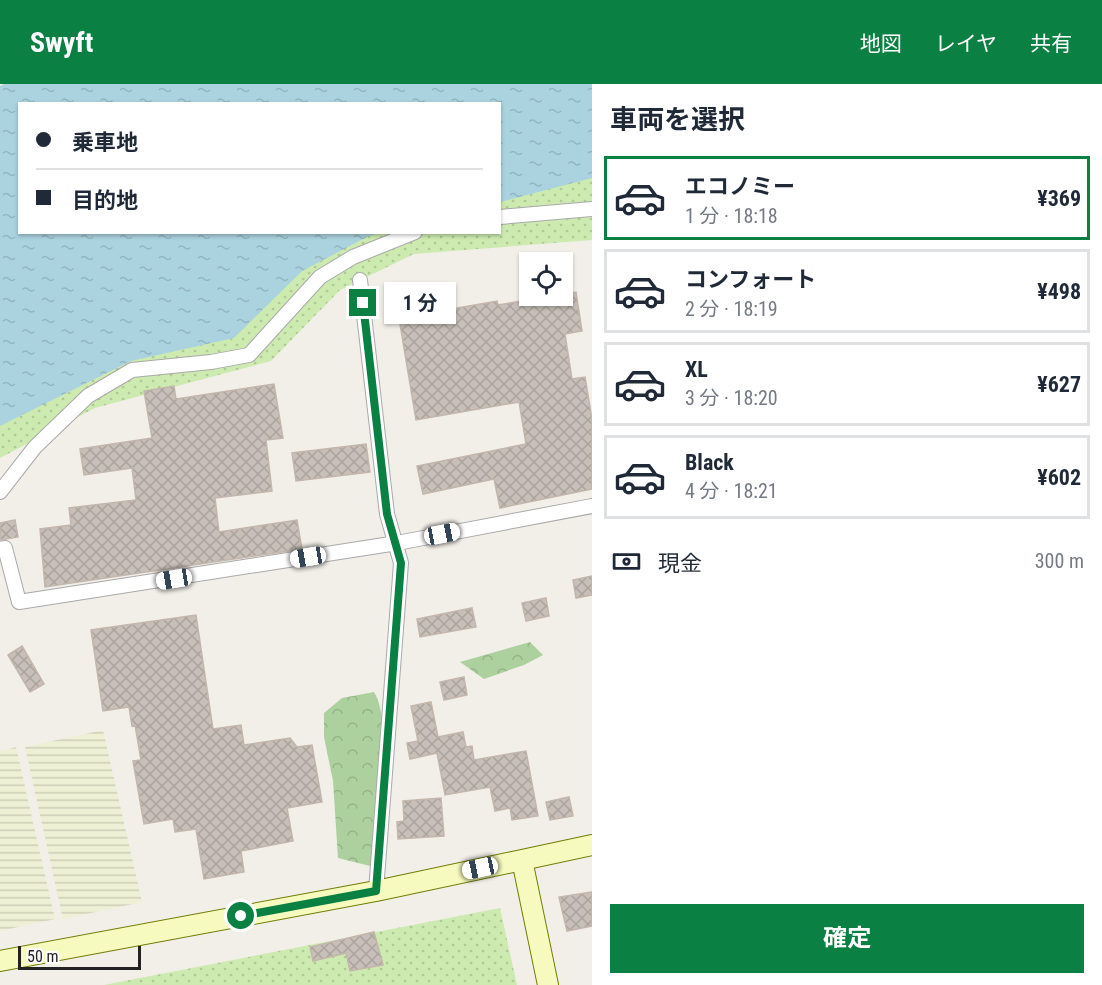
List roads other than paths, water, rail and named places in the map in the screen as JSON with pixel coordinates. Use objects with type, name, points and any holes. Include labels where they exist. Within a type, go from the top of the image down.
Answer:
[{"type":"street","points":[[501,217],[592,209]]},
{"type":"street","points":[[0,492],[35,447],[88,396],[132,370],[211,363],[249,355],[320,277],[353,257],[410,234]]},
{"type":"street","points":[[360,280],[387,514],[401,563],[376,891]]},
{"type":"street","points":[[0,549],[5,548],[19,602],[397,543],[592,506]]},
{"type":"street","points":[[0,962],[376,891],[592,845]]},
{"type":"street","points":[[522,860],[548,985]]},
{"type":"water","points":[[4,84],[592,84],[592,178],[501,202],[501,102],[18,102],[18,234],[378,234],[369,236],[302,271],[234,338],[131,361],[0,426],[0,86]]}]
